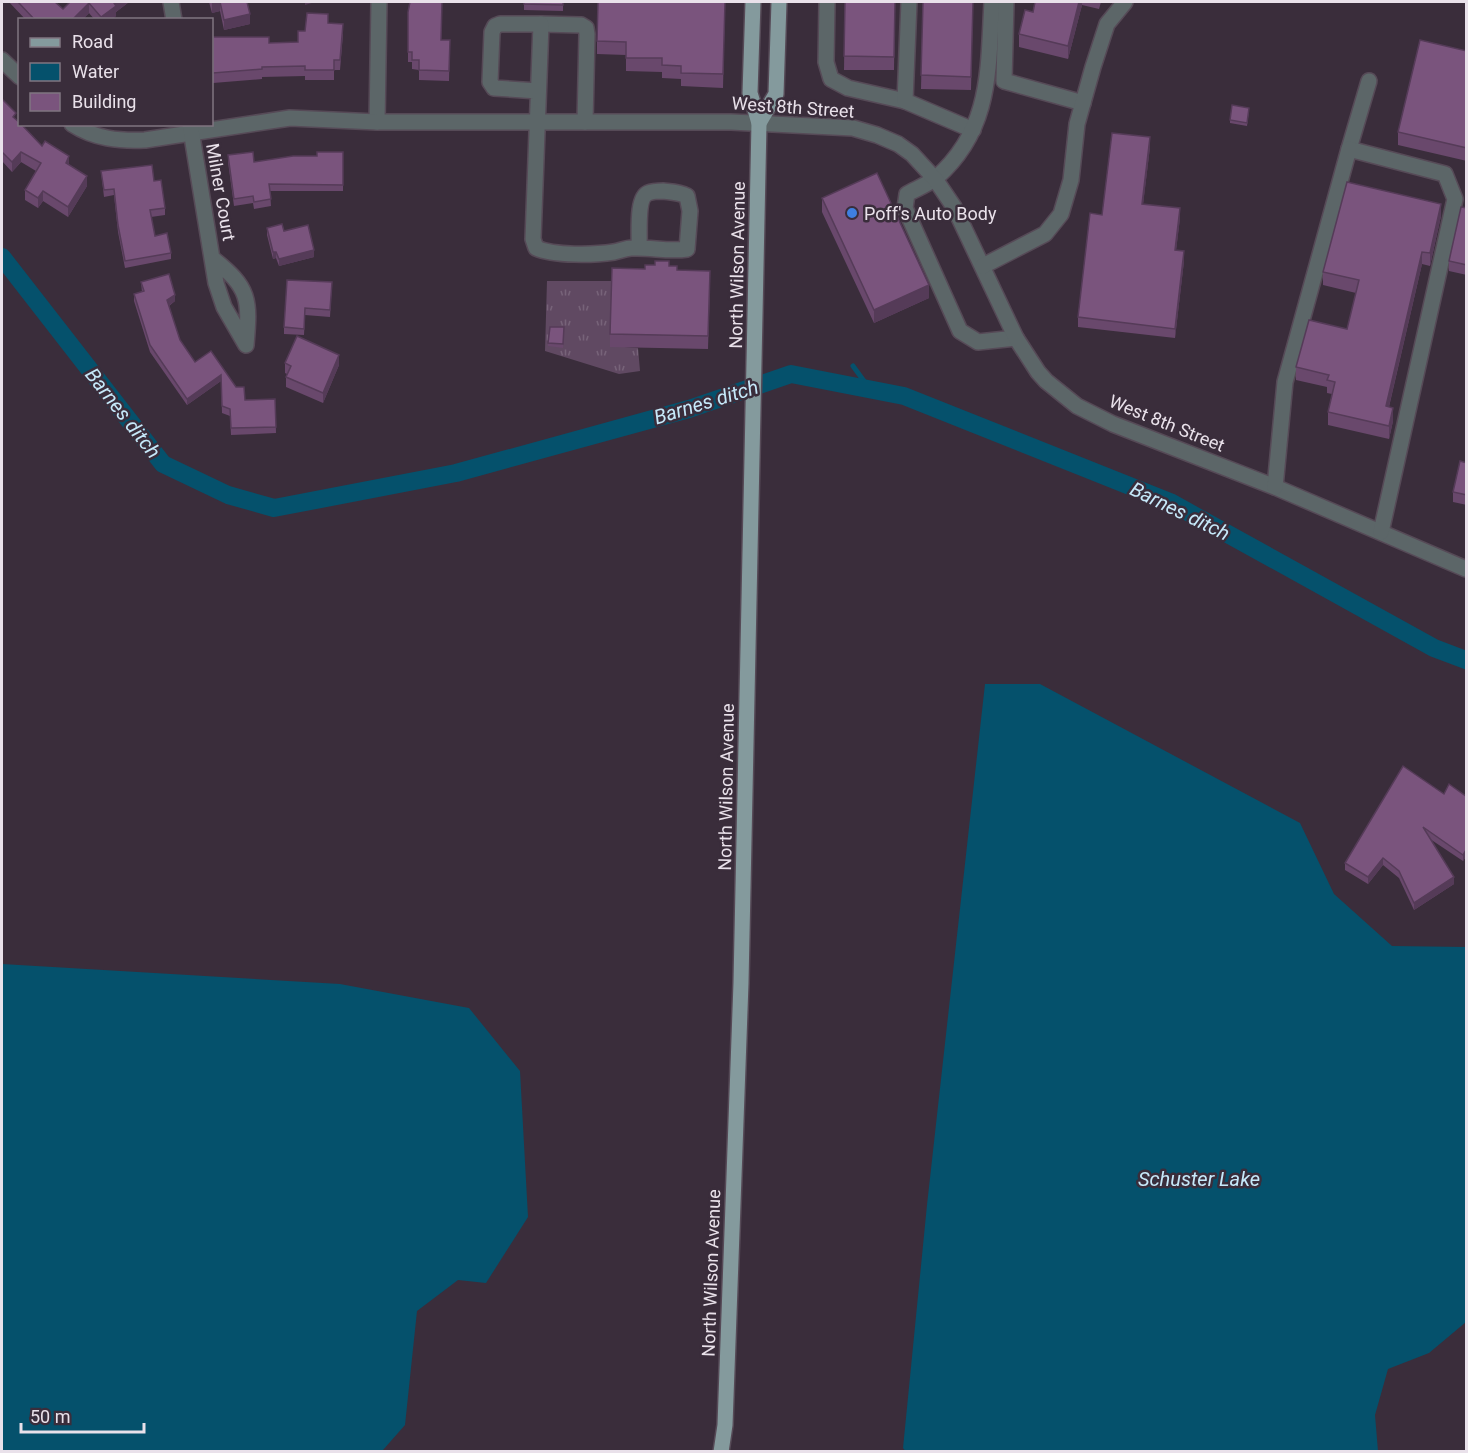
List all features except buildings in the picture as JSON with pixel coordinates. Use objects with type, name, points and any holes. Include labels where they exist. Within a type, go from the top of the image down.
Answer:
[{"type":"main road","name":"North Wilson Avenue","points":[[721,1452],[725,1425],[741,983],[754,420],[759,123],[750,93],[753,2]]},
{"type":"main road","name":"North Wilson Avenue","points":[[759,123],[776,94],[779,2]]},
{"type":"street","points":[[171,2],[174,18]]},
{"type":"street","points":[[377,122],[379,2]]},
{"type":"street","points":[[827,2],[826,62],[831,79],[848,88],[905,101],[973,130]]},
{"type":"street","points":[[905,101],[909,2]]},
{"type":"street","points":[[992,2],[983,105],[973,130],[964,146],[934,179],[907,194],[904,208],[960,331],[978,342],[1016,338]]},
{"type":"street","points":[[1006,2],[1004,81],[1083,104]]},
{"type":"street","points":[[983,266],[1045,234],[1061,214],[1071,180],[1077,124],[1093,67],[1107,24],[1125,2]]},
{"type":"street","points":[[538,91],[494,88],[490,82],[492,32],[495,26],[541,24],[581,25],[586,28],[585,122]]},
{"type":"street","points":[[541,24],[533,239],[536,248],[545,252],[558,253],[613,252],[632,248],[674,251],[687,249],[690,211],[687,196],[676,192],[657,191],[643,196],[640,204],[639,248]]},
{"type":"street","points":[[2,60],[18,75]]},
{"type":"street","points":[[1275,487],[1285,382],[1369,81]]},
{"type":"street","name":"West 8th Street","points":[[213,126],[290,118],[377,122],[759,123],[853,128],[878,135],[898,144],[912,154],[934,179],[954,207],[1016,338],[1046,381],[1077,406],[1113,424],[1275,487],[1467,569]]},
{"type":"street","name":"West 8th Street","points":[[76,126],[99,137],[146,140],[190,128],[210,126]]},
{"type":"street","name":"Milner Court","points":[[190,128],[216,283],[224,307],[246,345],[249,311],[243,288],[233,274],[212,258]]},
{"type":"street","points":[[1349,149],[1445,174],[1455,199],[1381,532]]},
{"type":"green space","points":[[547,281],[612,281],[610,346],[638,348],[640,371],[619,374],[545,351]]},
{"type":"water","name":"Schuster Lake","points":[[985,684],[1040,684],[1300,823],[1334,894],[1392,946],[1466,947],[1466,1322],[1429,1353],[1388,1369],[1375,1415],[1378,1451],[906,1452],[903,1448],[927,1205]]},
{"type":"water","points":[[2,964],[340,984],[469,1008],[520,1071],[528,1217],[486,1283],[458,1280],[417,1311],[405,1425],[383,1450],[378,1452],[2,1451]]},
{"type":"waterway","name":"Barnes ditch","points":[[2,257],[163,464],[228,495],[274,508],[456,473],[689,409],[791,374],[904,396],[1170,502],[1434,648],[1466,660]]},
{"type":"waterway","points":[[853,366],[869,388]]},
{"type":"place","name":"Poff's Auto Body","points":[[852,213]]}]
